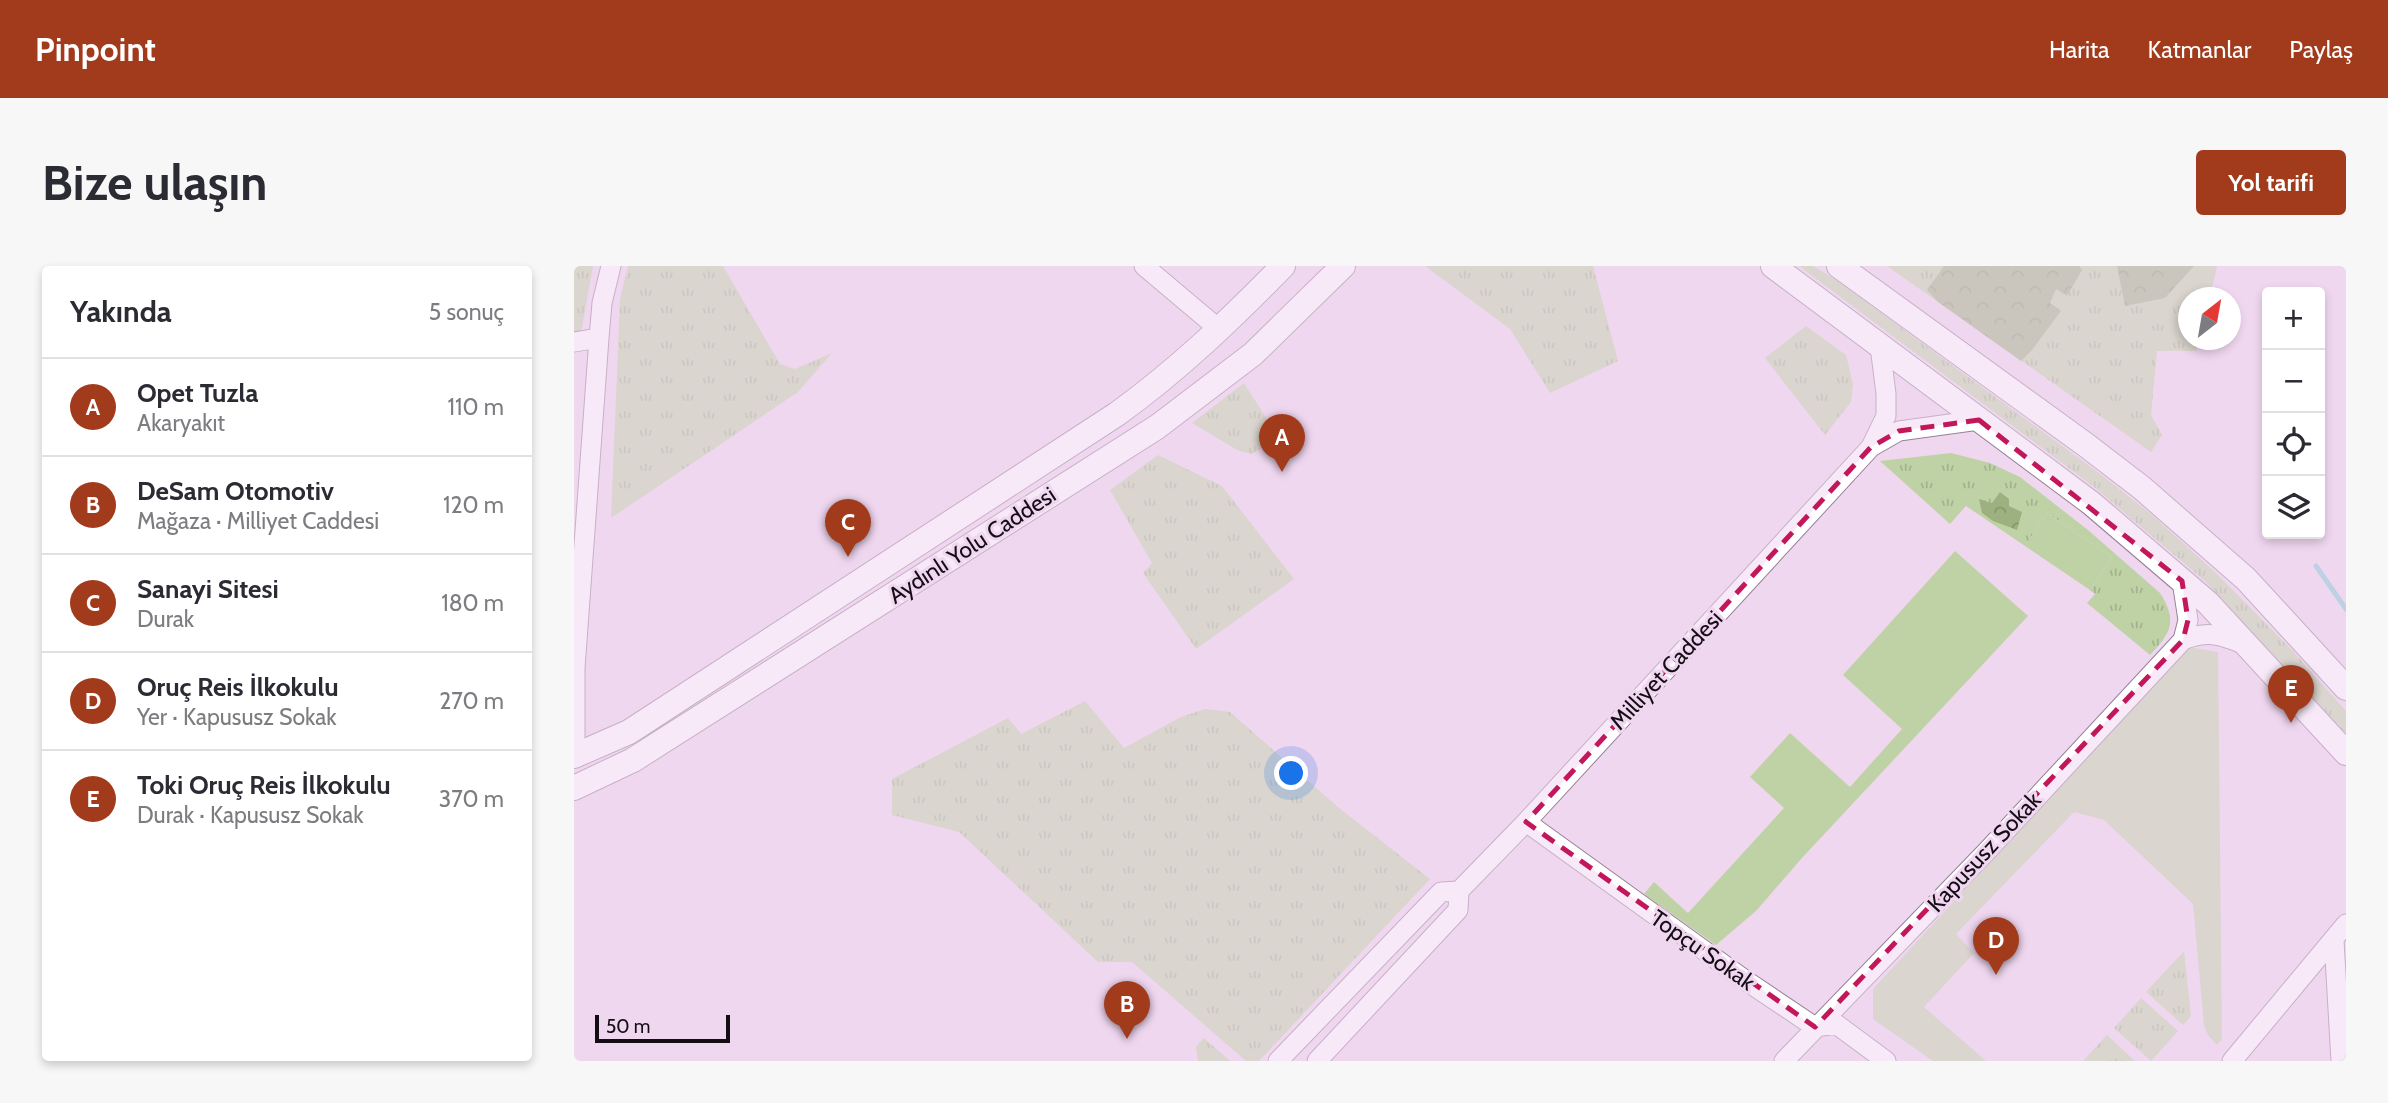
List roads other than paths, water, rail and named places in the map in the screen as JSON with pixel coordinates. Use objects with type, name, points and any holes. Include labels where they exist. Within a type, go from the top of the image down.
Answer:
[{"type":"main road","name":"Aydınlı Yolu Caddesi","points":[[574,756],[629,732],[1058,454],[1161,382],[1220,330],[1283,266]]},
{"type":"main road","name":"Aydınlı Yolu Caddesi","points":[[574,788],[633,760],[1157,427],[1253,354],[1343,266]]},
{"type":"main road","points":[[1773,266],[2091,503],[2208,603],[2346,753]]},
{"type":"main road","points":[[1839,266],[2142,488],[2246,579],[2346,688]]},
{"type":"street","points":[[574,756],[582,451],[602,303],[611,266]]},
{"type":"street","points":[[1144,266],[1220,330]]},
{"type":"street","points":[[574,342],[599,338]]},
{"type":"street","points":[[1871,447],[1886,416],[1880,346]]},
{"type":"street","points":[[1871,447],[1899,431],[1979,420]]},
{"type":"street","name":"Milliyet Caddesi","points":[[1317,1061],[1458,910],[1459,891],[1526,822],[1871,447]]},
{"type":"street","points":[[2182,581],[2188,620],[2183,640],[2204,634],[2224,636],[2246,645]]},
{"type":"street","name":"Kapususz Sokak","points":[[1784,1061],[1986,852],[2183,640]]},
{"type":"street","name":"Topçu Sokak","points":[[1526,822],[1745,980],[1815,1027],[1836,1024],[1885,1061]]},
{"type":"street","name":"Milliyet Caddesi","points":[[1278,1061],[1441,892],[1459,891]]},
{"type":"street","points":[[2232,1061],[2346,924]]},
{"type":"street","points":[[2333,940],[2341,1061]]},
{"type":"waterway","points":[[2316,566],[2346,609]]},
{"type":"place","name":"Opet Tuzla","points":[[1282,472]]},
{"type":"place","name":"Sanayi Sitesi","points":[[848,557]]},
{"type":"place","name":"Toki Oruç Reis İlkokulu","points":[[2291,723]]},
{"type":"place","name":"Oruç Reis İlkokulu","points":[[1996,975]]},
{"type":"place","name":"DeSam Otomotiv","points":[[1127,1039]]}]
